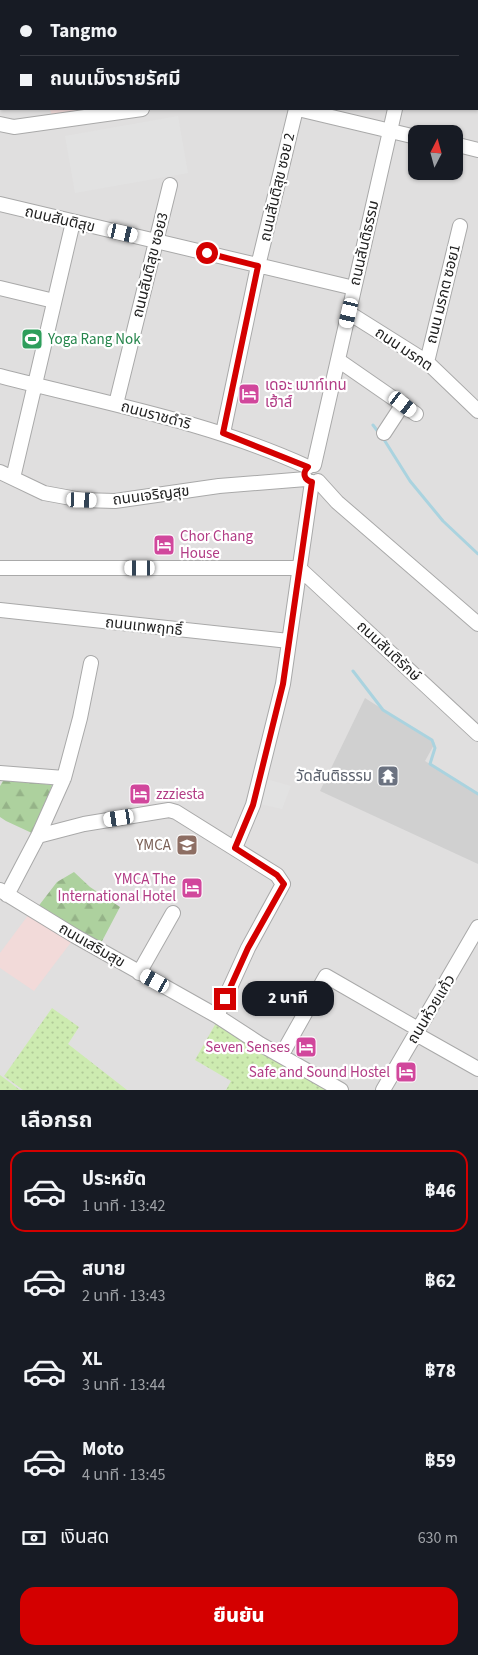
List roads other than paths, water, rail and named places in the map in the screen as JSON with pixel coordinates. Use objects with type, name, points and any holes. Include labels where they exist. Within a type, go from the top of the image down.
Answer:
[{"type":"street","points":[[0,124],[14,127],[135,110]]},
{"type":"street","name":"ถนนสันติสุข ซอย 2","points":[[223,433],[258,266],[297,110]]},
{"type":"street","points":[[301,110],[408,135]]},
{"type":"street","name":"ถนนสันติธรรม","points":[[235,848],[253,805],[283,684],[312,475],[395,110]]},
{"type":"street","points":[[463,146],[478,150]]},
{"type":"street","name":"ถนนสันติสุข ซอย3","points":[[116,404],[170,185]]},
{"type":"street","name":"ถนนสันติสุข","points":[[0,204],[354,288]]},
{"type":"street","points":[[6,475],[35,385],[73,222]]},
{"type":"street","name":"ถนน มรกต ซอย1","points":[[426,362],[460,226]]},
{"type":"street","points":[[0,288],[54,301]]},
{"type":"street","name":"ถนน มรกต","points":[[349,313],[426,362],[476,405]]},
{"type":"street","points":[[338,360],[416,414]]},
{"type":"street","name":"ถนนราชดำริ","points":[[0,376],[116,404],[223,433],[312,475]]},
{"type":"street","points":[[384,433],[403,404]]},
{"type":"street","name":"ถนนเจริญสุข","points":[[6,475],[44,493],[82,500],[115,500],[312,475]]},
{"type":"street","points":[[312,475],[337,502],[478,624]]},
{"type":"street","points":[[0,568],[300,568]]},
{"type":"street","name":"ถนนสันติรักษ์","points":[[300,568],[478,734]]},
{"type":"street","name":"ถนนเทพฤทธิ์","points":[[0,610],[289,640]]},
{"type":"street","points":[[4,892],[38,836],[64,778],[80,718],[91,663]]},
{"type":"street","points":[[0,773],[64,778]]},
{"type":"street","points":[[38,836],[84,824],[169,810],[176,812],[277,875],[284,884],[248,948],[217,1016]]},
{"type":"street","name":"ถนนเสริมสุข","points":[[4,892],[341,1090]]},
{"type":"street","points":[[139,973],[173,913]]},
{"type":"street","name":"ถนนห้วยแก้ว","points":[[383,1090],[478,927]]},
{"type":"street","points":[[281,1056],[326,976],[478,1069]]},
{"type":"waterway","points":[[373,425],[379,433]]},
{"type":"waterway","points":[[383,438],[410,481],[443,521],[478,554]]},
{"type":"waterway","points":[[353,671],[383,710],[432,740],[435,748],[430,764],[478,794]]},
{"type":"place","name":"Yoga Rang Nok","points":[[32,339]]},
{"type":"place","name":"เดอะ เมาท์เทน เฮ้าส์","points":[[249,394]]},
{"type":"place","name":"Chor Chang House","points":[[164,545]]},
{"type":"place","name":"วัดสันติธรรม","points":[[388,776]]},
{"type":"place","name":"zzziesta","points":[[140,794]]},
{"type":"place","name":"YMCA","points":[[187,845]]},
{"type":"place","name":"YMCA The International Hotel","points":[[192,888]]},
{"type":"place","name":"Seven Senses","points":[[306,1047]]},
{"type":"place","name":"Safe and Sound Hostel","points":[[406,1072]]}]
